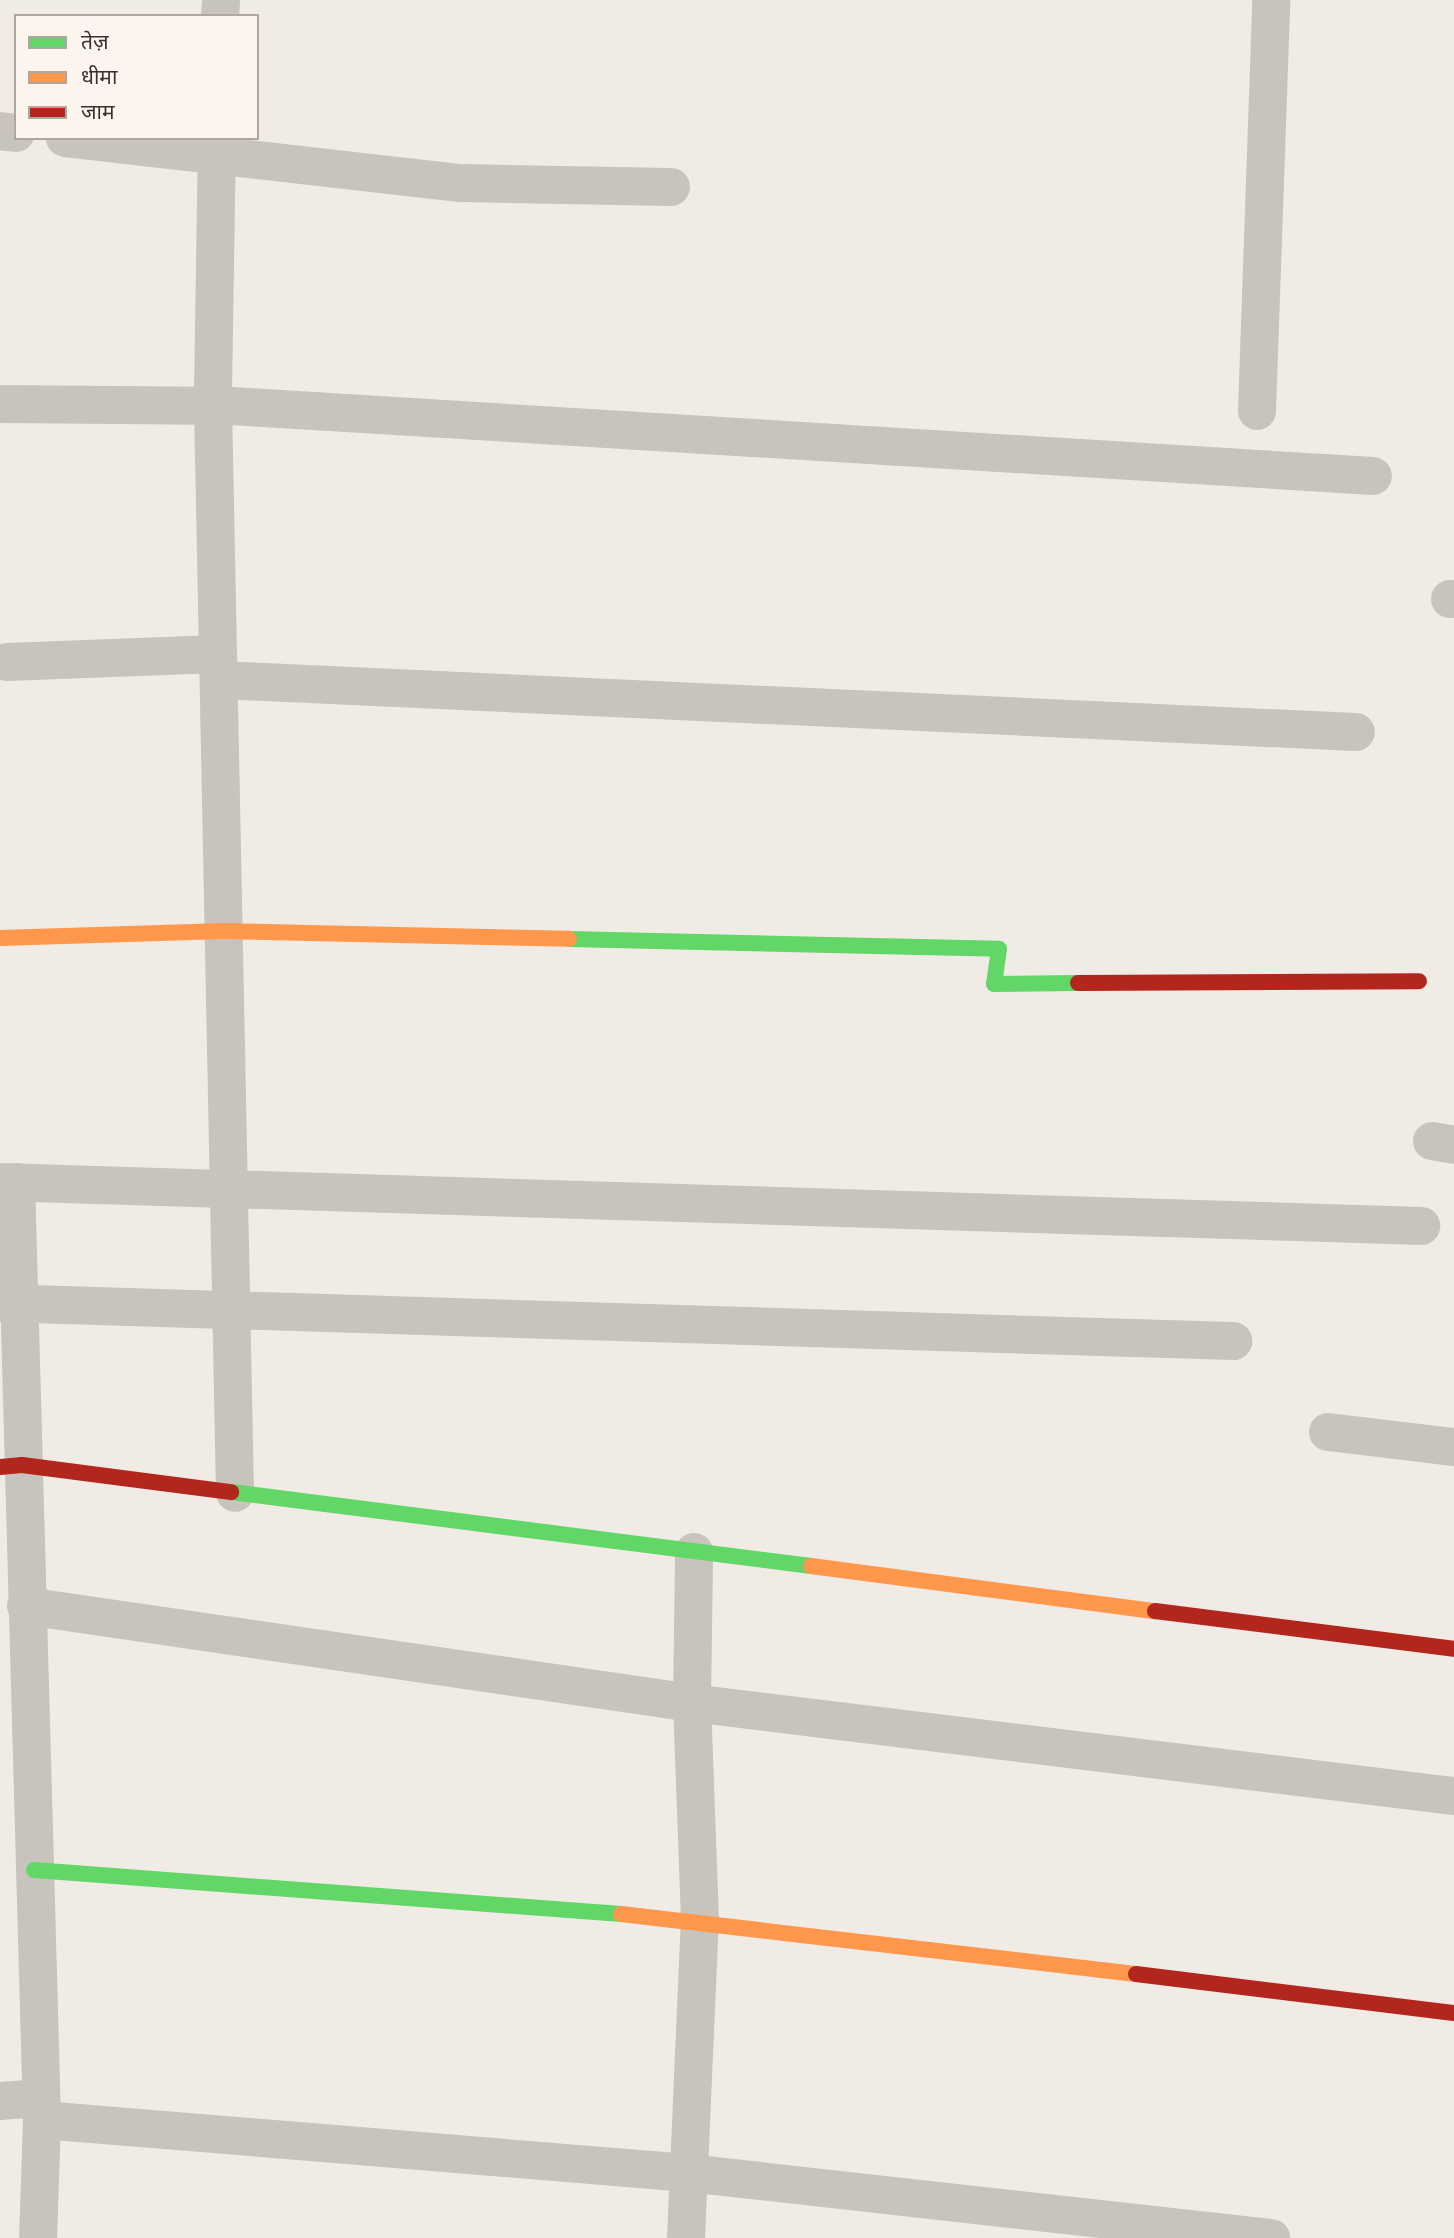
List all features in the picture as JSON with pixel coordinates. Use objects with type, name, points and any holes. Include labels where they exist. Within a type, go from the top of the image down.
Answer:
[{"type":"street","points":[[1257,411],[1271,0]]},
{"type":"street","points":[[99,140],[217,147],[462,183],[671,187]]},
{"type":"street","points":[[217,147],[213,406],[235,1493]]},
{"type":"street","points":[[0,404],[213,406],[1373,476]]},
{"type":"street","points":[[7,662],[218,667],[1356,732]]},
{"type":"street","points":[[0,938],[224,931],[999,949],[995,984],[1419,981]]},
{"type":"street","points":[[38,2238],[41,2109],[22,1848],[26,1606],[11,1466],[8,1182],[1421,1226]]},
{"type":"street","points":[[9,1303],[1233,1341]]},
{"type":"street","points":[[1328,1432],[1454,1447]]},
{"type":"street","points":[[11,1466],[1454,1649]]},
{"type":"street","points":[[686,2238],[700,1920],[692,1703],[694,1552]]},
{"type":"street","points":[[26,1606],[692,1703],[1454,1796]]},
{"type":"street","points":[[22,1848],[700,1920],[1454,2013]]},
{"type":"street","points":[[0,2101],[41,2109],[688,2173],[1271,2238]]},
{"type":"traffic: fast","points":[[569,939],[999,949],[994,984],[1078,983]]},
{"type":"traffic: fast","points":[[231,1492],[811,1566]]},
{"type":"traffic: fast","points":[[34,1870],[621,1914]]},
{"type":"traffic: slow","points":[[0,938],[224,931],[569,939]]},
{"type":"traffic: slow","points":[[811,1566],[1155,1611]]},
{"type":"traffic: slow","points":[[621,1914],[1136,1974]]},
{"type":"traffic: jam","points":[[1078,983],[1419,981]]},
{"type":"traffic: jam","points":[[0,1467],[22,1465],[231,1492]]},
{"type":"traffic: jam","points":[[1155,1611],[1454,1649]]},
{"type":"traffic: jam","points":[[1136,1974],[1454,2013]]}]
